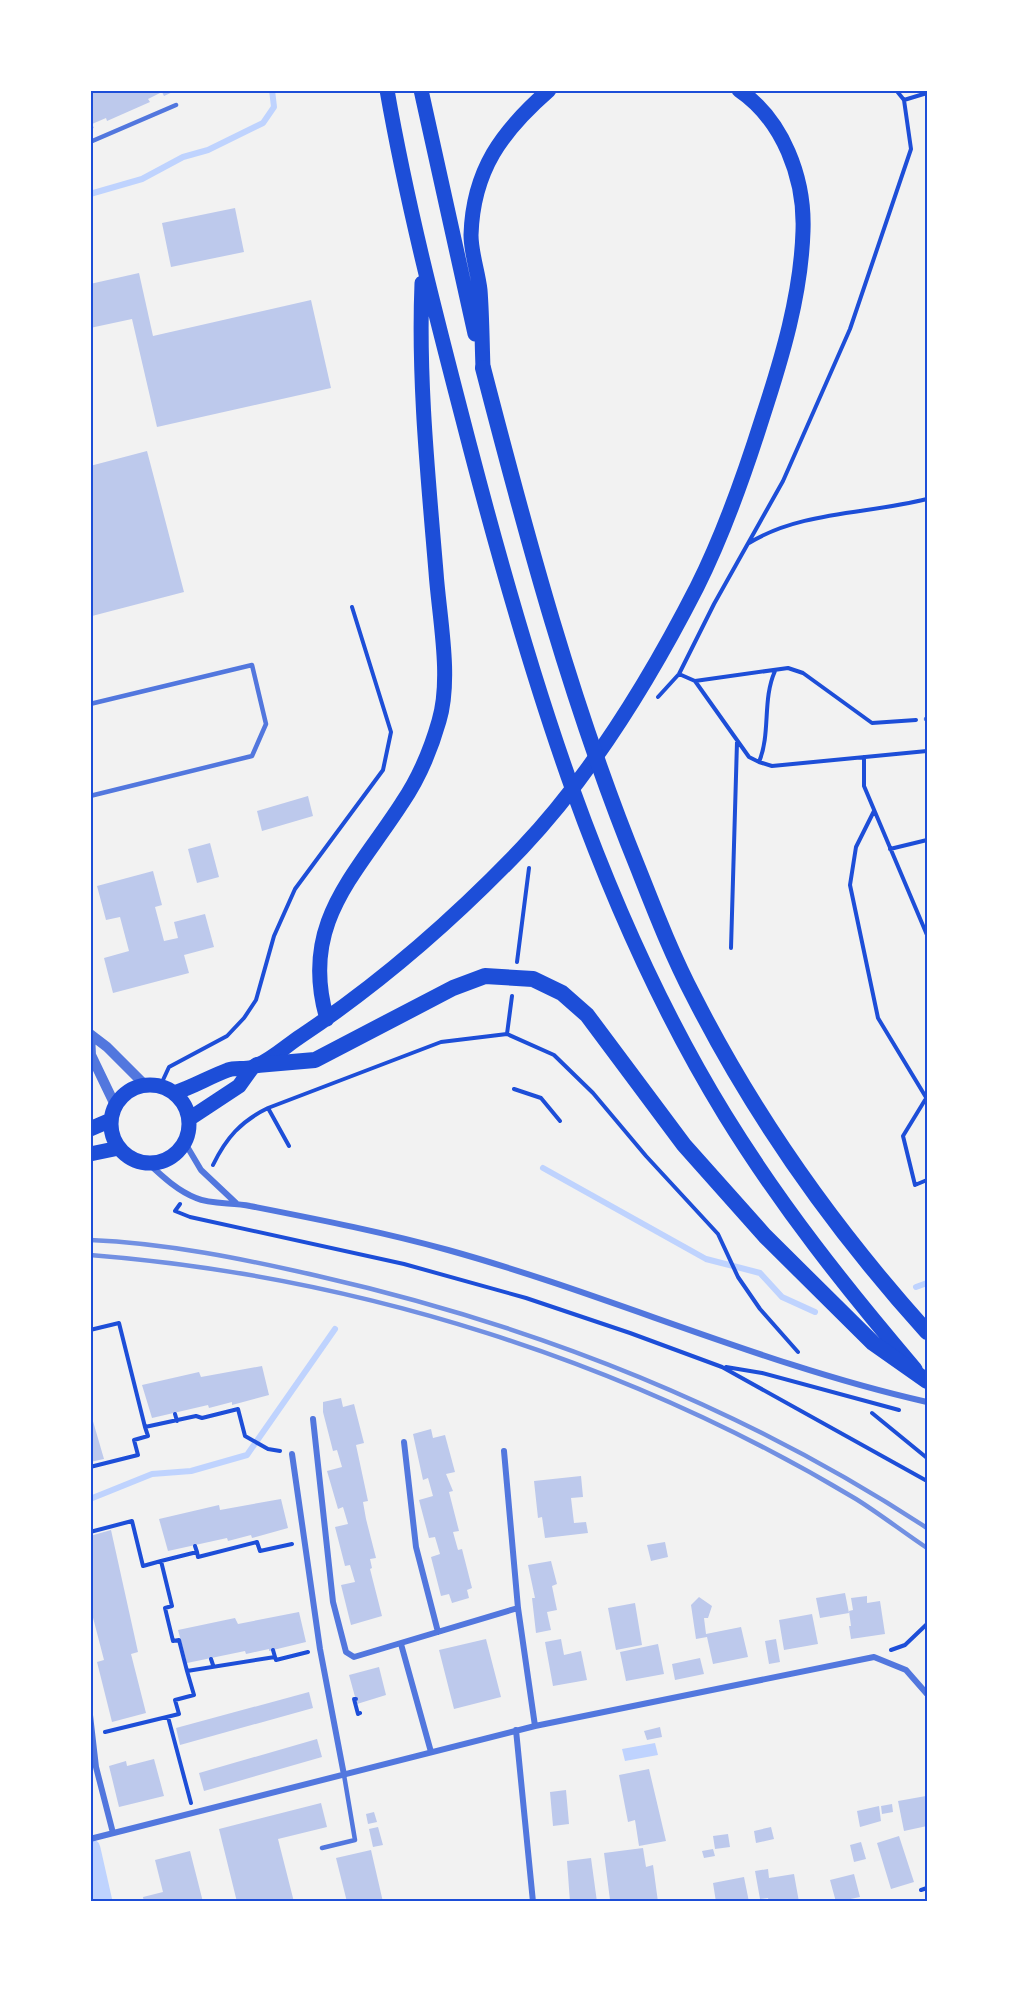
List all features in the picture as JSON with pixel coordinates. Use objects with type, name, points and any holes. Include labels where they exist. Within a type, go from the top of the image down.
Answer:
[{"type":"highway","points":[[483,369],[528,543],[572,690],[615,813],[693,996],[752,1098],[819,1201],[872,1271],[927,1332]]},
{"type":"highway","points":[[254,1067],[315,1060],[453,988],[486,976],[533,979],[562,993],[587,1015],[684,1144],[765,1236],[873,1343],[923,1377]]},
{"type":"main road","points":[[387,90],[423,265],[495,545],[546,711],[589,835],[628,928],[666,1007],[725,1114],[792,1216],[847,1289],[923,1377]]},
{"type":"main road","points":[[421,90],[456,258],[483,369]]},
{"type":"main road","points":[[483,369],[480,290],[471,237],[476,195],[495,149],[518,117],[549,90]]},
{"type":"main road","points":[[189,1119],[239,1086],[254,1067],[327,1019],[404,961],[522,848],[564,798],[652,668],[698,585],[740,488],[783,355],[794,300],[803,229],[799,184],[789,154],[772,123],[738,90]]},
{"type":"main road","points":[[327,1019],[317,967],[324,929],[346,884],[404,801],[427,755],[440,718],[444,673],[427,465],[421,319],[423,265]]},
{"type":"main road","points":[[174,1093],[230,1069],[254,1067]]},
{"type":"main road","points":[[90,1129],[113,1113],[127,1091],[145,1085],[160,1086],[174,1093],[183,1102],[189,1119],[184,1143],[172,1157],[149,1164],[131,1159],[118,1148],[112,1135],[113,1113]]},
{"type":"main road","points":[[90,1154],[118,1148]]},
{"type":"street","points":[[90,1034],[107,1047],[145,1085]]},
{"type":"street","points":[[90,1034],[91,1055],[113,1113]]},
{"type":"street","points":[[184,1143],[201,1170],[236,1203]]},
{"type":"street","points":[[149,1164],[172,1185],[199,1200],[236,1203],[447,1250],[590,1293],[763,1358],[855,1386],[927,1402]]},
{"type":"street","points":[[313,1419],[333,1602],[346,1652],[354,1657],[518,1608]]},
{"type":"street","points":[[404,1442],[417,1547],[438,1632]]},
{"type":"street","points":[[504,1451],[518,1608],[535,1726]]},
{"type":"street","points":[[292,1454],[320,1649],[344,1774]]},
{"type":"street","points":[[401,1644],[431,1752]]},
{"type":"street","points":[[90,1839],[516,1730],[874,1657],[906,1670],[927,1694]]},
{"type":"street","points":[[90,1715],[96,1767],[113,1833]]},
{"type":"street","points":[[516,1730],[533,1902]]},
{"type":"lane","points":[[90,142],[176,105]]},
{"type":"lane","points":[[90,704],[252,665],[266,724],[252,756],[90,796]]},
{"type":"lane","points":[[322,1848],[355,1840],[344,1774]]},
{"type":"path","points":[[656,698],[679,674],[783,481],[850,329],[911,149],[904,100],[896,90]]},
{"type":"path","points":[[904,100],[927,93]]},
{"type":"path","points":[[748,544],[768,532],[794,523],[900,506],[927,499]]},
{"type":"path","points":[[160,1086],[169,1067],[227,1036],[244,1018],[256,1000],[274,936],[295,890],[383,770],[391,732],[352,608]]},
{"type":"path","points":[[679,674],[695,681],[776,672],[788,668],[803,673],[872,723],[926,719]]},
{"type":"path","points":[[759,762],[765,748],[770,683],[776,672]]},
{"type":"path","points":[[695,681],[749,757],[772,766],[927,751]]},
{"type":"path","points":[[731,948],[737,742]]},
{"type":"path","points":[[864,757],[864,786],[927,935]]},
{"type":"path","points":[[874,812],[856,847],[850,885],[878,1018],[926,1100],[903,1136],[915,1185],[927,1180]]},
{"type":"path","points":[[890,849],[927,840]]},
{"type":"path","points":[[520,940],[528,870]]},
{"type":"path","points":[[507,1034],[509,1020]]},
{"type":"path","points":[[212,1167],[225,1140],[244,1122],[268,1108],[441,1042],[507,1034],[555,1055],[593,1093],[646,1156],[718,1234],[738,1277],[760,1309],[803,1357]]},
{"type":"path","points":[[514,1089],[541,1098],[560,1121]]},
{"type":"path","points":[[268,1108],[289,1146]]},
{"type":"path","points":[[175,1210],[190,1217],[404,1264],[526,1298],[722,1367],[927,1481]]},
{"type":"path","points":[[90,1330],[119,1323],[148,1436],[134,1440],[138,1455],[90,1467]]},
{"type":"path","points":[[722,1367],[762,1373]]},
{"type":"path","points":[[145,1427],[237,1406],[245,1436],[268,1449]]},
{"type":"path","points":[[175,1413],[177,1421]]},
{"type":"path","points":[[872,1413],[927,1458]]},
{"type":"path","points":[[90,1532],[132,1521],[143,1566],[197,1552]]},
{"type":"path","points":[[256,1537],[260,1551],[305,1540]]},
{"type":"path","points":[[195,1546],[198,1557],[257,1542]]},
{"type":"path","points":[[92,1735],[179,1714],[175,1700],[194,1695],[179,1640],[173,1641],[165,1608],[172,1606],[161,1561]]},
{"type":"path","points":[[874,1657],[905,1645],[927,1624]]},
{"type":"path","points":[[211,1659],[214,1668],[275,1657],[276,1660],[320,1649]]},
{"type":"path","points":[[273,1650],[275,1657]]},
{"type":"path","points":[[187,1671],[213,1665]]},
{"type":"path","points":[[356,1699],[354,1700],[358,1714],[360,1713]]},
{"type":"path","points":[[168,1717],[193,1812]]},
{"type":"path","points":[[921,1890],[927,1888]]},
{"type":"water","points":[[655,1743],[658,1755],[625,1761],[622,1749]]},
{"type":"building","points":[[90,90],[177,90],[164,96],[162,92],[148,99],[150,102],[107,121],[106,118],[92,124],[94,128],[90,129]]},
{"type":"building","points":[[235,208],[244,252],[171,267],[162,223]]},
{"type":"building","points":[[139,273],[153,336],[311,300],[331,388],[157,427],[132,319],[90,328],[90,284]]},
{"type":"building","points":[[147,451],[184,592],[92,616],[90,466]]},
{"type":"building","points":[[308,796],[313,816],[262,831],[257,811]]},
{"type":"building","points":[[210,843],[219,877],[197,883],[188,849]]},
{"type":"building","points":[[153,871],[162,905],[155,907],[164,941],[178,938],[174,922],[205,914],[214,947],[184,955],[189,973],[113,993],[104,958],[129,951],[120,917],[106,920],[97,886]]},
{"type":"building","points":[[262,1366],[269,1395],[232,1405],[232,1402],[209,1408],[208,1405],[152,1418],[142,1385],[199,1372],[201,1377]]},
{"type":"building","points":[[341,1398],[343,1407],[354,1404],[364,1443],[356,1445],[368,1501],[363,1502],[366,1519],[376,1558],[370,1559],[372,1568],[370,1569],[382,1616],[351,1625],[341,1585],[355,1582],[350,1565],[345,1566],[335,1527],[348,1524],[343,1507],[338,1509],[327,1471],[342,1467],[337,1450],[333,1451],[323,1412],[323,1402]]},
{"type":"building","points":[[90,1411],[104,1459],[90,1462]]},
{"type":"building","points":[[431,1429],[433,1438],[445,1435],[455,1472],[446,1474],[453,1491],[449,1492],[459,1531],[453,1532],[458,1550],[462,1549],[472,1588],[467,1590],[469,1598],[452,1603],[449,1594],[441,1596],[431,1557],[440,1554],[435,1537],[429,1538],[419,1500],[433,1496],[428,1478],[423,1480],[413,1434]]},
{"type":"building","points":[[581,1476],[583,1497],[571,1498],[574,1523],[586,1522],[588,1533],[545,1538],[542,1517],[538,1518],[534,1481]]},
{"type":"building","points":[[281,1499],[288,1528],[252,1538],[251,1535],[228,1541],[227,1538],[168,1551],[159,1519],[219,1505],[220,1510]]},
{"type":"building","points":[[111,1530],[138,1652],[131,1654],[146,1713],[112,1722],[97,1662],[104,1660],[90,1606],[92,1599],[90,1536]]},
{"type":"building","points":[[665,1542],[668,1557],[651,1561],[647,1545]]},
{"type":"building","points":[[551,1561],[557,1584],[552,1586],[557,1610],[547,1612],[551,1630],[536,1633],[532,1598],[535,1598],[528,1565]]},
{"type":"building","points":[[845,1593],[849,1613],[820,1618],[816,1598]]},
{"type":"building","points":[[867,1596],[867,1603],[880,1601],[885,1634],[851,1639],[849,1611],[853,1610],[851,1598]]},
{"type":"building","points":[[699,1597],[712,1606],[708,1618],[704,1618],[706,1634],[741,1627],[748,1657],[713,1664],[707,1637],[696,1639],[691,1605]]},
{"type":"building","points":[[635,1603],[642,1645],[616,1650],[608,1608]]},
{"type":"building","points":[[299,1612],[306,1642],[269,1651],[269,1649],[246,1654],[245,1651],[187,1663],[178,1630],[235,1618],[238,1624]]},
{"type":"building","points":[[812,1614],[818,1644],[784,1650],[779,1620]]},
{"type":"building","points":[[486,1639],[501,1697],[454,1709],[439,1650]]},
{"type":"building","points":[[561,1639],[564,1655],[581,1651],[587,1680],[553,1686],[545,1642]]},
{"type":"building","points":[[776,1639],[780,1662],[769,1664],[765,1641]]},
{"type":"building","points":[[658,1644],[664,1674],[626,1681],[620,1652]]},
{"type":"building","points":[[700,1658],[704,1674],[675,1680],[672,1664]]},
{"type":"building","points":[[379,1667],[386,1695],[357,1704],[349,1675]]},
{"type":"building","points":[[309,1692],[313,1708],[180,1745],[176,1728]]},
{"type":"building","points":[[660,1727],[662,1737],[647,1740],[644,1731]]},
{"type":"building","points":[[317,1739],[322,1757],[204,1791],[199,1773]]},
{"type":"building","points":[[154,1759],[164,1796],[119,1807],[109,1766],[126,1761],[127,1766]]},
{"type":"building","points":[[649,1769],[666,1841],[639,1846],[635,1820],[628,1822],[619,1775]]},
{"type":"building","points":[[566,1790],[569,1824],[553,1826],[550,1792]]},
{"type":"building","points":[[926,1796],[927,1826],[904,1831],[898,1801]]},
{"type":"building","points":[[321,1803],[327,1827],[278,1839],[294,1902],[237,1902],[219,1829]]},
{"type":"building","points":[[892,1804],[893,1812],[882,1814],[881,1806]]},
{"type":"building","points":[[879,1806],[881,1821],[860,1827],[857,1811]]},
{"type":"building","points":[[374,1812],[377,1822],[368,1824],[366,1814]]},
{"type":"building","points":[[378,1827],[383,1845],[373,1847],[369,1829]]},
{"type":"building","points":[[771,1827],[774,1839],[756,1843],[754,1831]]},
{"type":"building","points":[[728,1834],[730,1847],[715,1849],[713,1836]]},
{"type":"building","points":[[899,1836],[914,1882],[891,1889],[877,1843]]},
{"type":"building","points":[[861,1842],[866,1859],[854,1862],[850,1845]]},
{"type":"building","points":[[643,1848],[646,1867],[653,1865],[658,1902],[610,1900],[604,1853]]},
{"type":"building","points":[[713,1849],[715,1856],[704,1858],[702,1851]]},
{"type":"building","points":[[371,1850],[383,1902],[347,1902],[336,1858]]},
{"type":"building","points":[[190,1851],[203,1902],[144,1902],[143,1897],[163,1892],[155,1860]]},
{"type":"building","points":[[591,1858],[597,1902],[570,1902],[567,1861]]},
{"type":"building","points":[[768,1869],[769,1878],[794,1874],[799,1902],[769,1902],[768,1898],[760,1899],[755,1871]]},
{"type":"building","points":[[854,1874],[860,1897],[836,1902],[830,1880]]},
{"type":"building","points":[[744,1877],[749,1902],[716,1902],[713,1883]]},
{"type":"waterway","points":[[90,194],[142,179],[183,157],[208,150],[263,123],[274,107],[272,90]]},
{"type":"waterway","points":[[543,1168],[706,1259],[760,1273],[782,1297],[815,1312]]},
{"type":"waterway","points":[[916,1287],[927,1283]]},
{"type":"waterway","points":[[90,1499],[152,1474],[191,1471],[247,1455],[335,1329]]},
{"type":"waterway","points":[[90,1849],[102,1902]]},
{"type":"railway","points":[[90,1240],[147,1244],[205,1253],[318,1276],[478,1319],[556,1345],[634,1375],[784,1444],[857,1484],[927,1528]]},
{"type":"railway","points":[[90,1255],[190,1266],[290,1283],[389,1305],[487,1333],[583,1367],[677,1406],[768,1450],[856,1499],[927,1548]]}]
